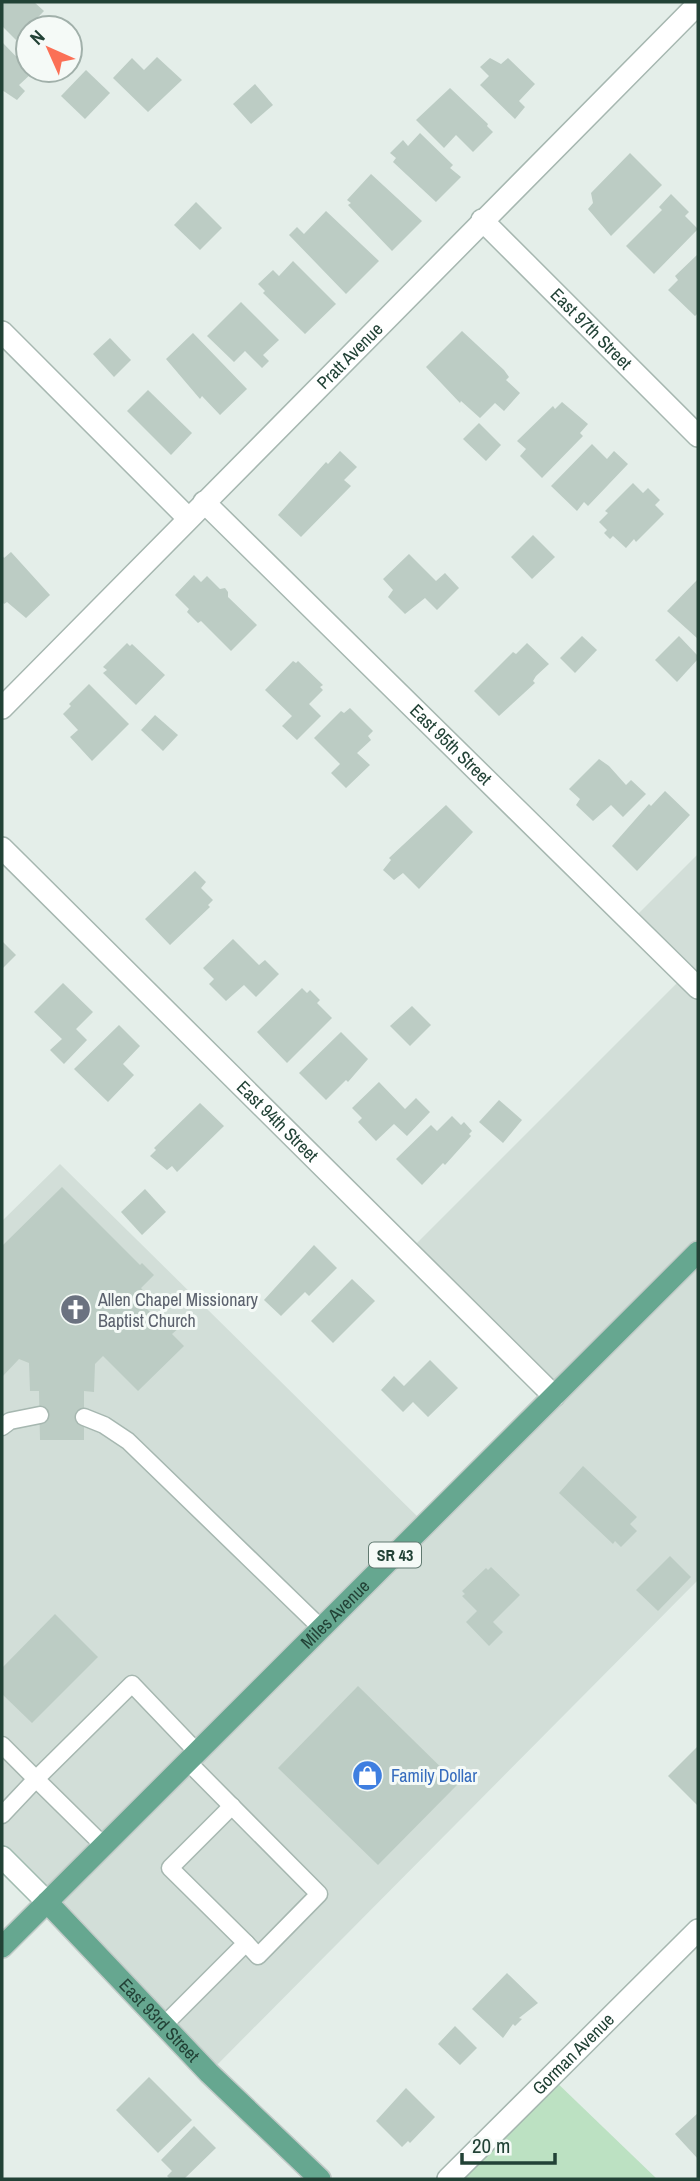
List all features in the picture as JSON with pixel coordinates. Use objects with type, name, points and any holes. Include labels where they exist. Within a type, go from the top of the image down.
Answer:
[{"type":"main road","name":"Miles Avenue","points":[[2,1947],[698,1252]]},
{"type":"main road","name":"East 93rd Street","points":[[47,1902],[209,2073],[320,2179]]},
{"type":"street","name":"Pratt Avenue","points":[[2,708],[698,4]]},
{"type":"street","name":"East 97th Street","points":[[482,220],[698,436]]},
{"type":"street","points":[[2,332],[188,518]]},
{"type":"street","name":"East 95th Street","points":[[204,502],[698,988]]},
{"type":"street","name":"East 94th Street","points":[[2,848],[554,1396]]},
{"type":"street","name":"East 93rd Street","points":[[2,1857],[47,1902]]},
{"type":"street","name":"Gorman Avenue","points":[[448,2179],[698,1930]]},
{"type":"lane","points":[[2,1427],[10,1421],[40,1415]]},
{"type":"lane","points":[[84,1417],[104,1425],[128,1441],[321,1629]]},
{"type":"lane","points":[[2,1815],[132,1684],[232,1806],[320,1894],[258,1956],[170,1868],[232,1806]]},
{"type":"lane","points":[[2,1745],[103,1846]]},
{"type":"lane","points":[[164,2025],[246,1943]]},
{"type":"shaded area","points":[[698,854],[698,1580],[209,2073],[2,1860],[2,1221],[60,1164],[425,1524],[554,1396],[409,1251],[685,975],[631,921]]},
{"type":"green space","points":[[551,2077],[657,2179],[448,2179]]},
{"type":"building","points":[[2,2],[34,2],[44,11],[41,14],[14,14],[14,38],[2,26]]},
{"type":"building","points":[[2,42],[14,54],[14,84],[20,84],[25,91],[17,100],[2,90]]},
{"type":"building","points":[[157,57],[182,80],[148,112],[113,78],[132,58],[144,70]]},
{"type":"building","points":[[490,58],[501,64],[508,58],[535,84],[519,101],[525,107],[515,119],[480,85],[489,76],[480,67]]},
{"type":"building","points":[[86,70],[110,93],[85,119],[61,96],[73,84],[84,84]]},
{"type":"building","points":[[255,84],[273,105],[251,124],[233,104]]},
{"type":"building","points":[[450,88],[493,132],[473,152],[456,135],[444,148],[416,120]]},
{"type":"building","points":[[420,133],[453,165],[450,168],[461,177],[436,202],[393,162],[396,158],[390,153],[403,140],[408,146]]},
{"type":"building","points":[[630,153],[662,185],[611,236],[588,209],[593,203],[591,193]]},
{"type":"building","points":[[371,174],[422,221],[392,251],[348,205],[351,203],[347,200]]},
{"type":"building","points":[[671,194],[689,212],[685,216],[698,229],[654,274],[626,246],[662,210],[659,207]]},
{"type":"building","points":[[196,202],[222,228],[200,250],[174,225]]},
{"type":"building","points":[[326,211],[379,261],[346,294],[289,235],[297,227],[304,234]]},
{"type":"building","points":[[698,254],[698,313],[695,316],[668,290],[678,280],[675,276]]},
{"type":"building","points":[[293,261],[336,304],[305,334],[263,293],[265,291],[258,284],[273,270],[279,276]]},
{"type":"building","points":[[241,302],[279,340],[263,355],[269,361],[262,368],[245,351],[234,362],[207,336]]},
{"type":"building","points":[[462,331],[504,370],[509,377],[506,380],[520,393],[504,411],[495,403],[480,418],[461,401],[460,403],[426,367]]},
{"type":"building","points":[[193,333],[247,389],[220,415],[202,396],[200,399],[166,359]]},
{"type":"building","points":[[110,338],[131,360],[114,377],[93,354]]},
{"type":"building","points":[[148,390],[192,433],[171,455],[127,411]]},
{"type":"building","points":[[562,402],[588,424],[580,433],[583,436],[542,478],[520,456],[526,449],[517,441],[553,406],[555,409]]},
{"type":"building","points":[[479,423],[501,445],[486,461],[463,439]]},
{"type":"building","points":[[592,444],[607,459],[614,451],[628,464],[588,506],[584,502],[577,511],[551,486]]},
{"type":"building","points":[[340,451],[357,467],[344,480],[351,486],[301,537],[278,515],[326,462],[328,464]]},
{"type":"building","points":[[633,483],[643,493],[648,488],[660,500],[655,505],[664,514],[636,542],[634,539],[626,548],[613,536],[610,539],[604,533],[607,530],[599,522],[608,513],[605,511]]},
{"type":"building","points":[[533,535],[555,557],[532,579],[511,557]]},
{"type":"building","points":[[11,552],[50,595],[26,618],[2,601],[2,555],[4,558]]},
{"type":"building","points":[[409,554],[436,581],[445,573],[459,588],[437,610],[425,598],[405,614],[388,597],[393,590],[383,579]]},
{"type":"building","points":[[194,575],[201,582],[207,576],[220,589],[225,588],[228,597],[257,625],[231,651],[201,621],[198,623],[187,612],[189,609],[175,595]]},
{"type":"building","points":[[698,579],[698,639],[667,611]]},
{"type":"building","points":[[582,636],[597,650],[575,673],[560,658]]},
{"type":"building","points":[[679,636],[698,659],[677,682],[655,660]]},
{"type":"building","points":[[127,643],[130,646],[132,644],[165,675],[136,705],[103,673],[107,670],[103,667]]},
{"type":"building","points":[[527,643],[549,664],[536,676],[533,681],[535,683],[499,716],[474,691],[513,652],[516,654]]},
{"type":"building","points":[[293,661],[298,661],[323,685],[320,687],[323,690],[309,704],[321,716],[297,740],[282,726],[292,716],[265,690]]},
{"type":"building","points":[[89,684],[129,724],[92,761],[70,737],[78,730],[63,714]]},
{"type":"building","points":[[350,708],[373,731],[368,736],[371,740],[357,753],[370,765],[346,788],[331,773],[340,764],[314,738],[341,711],[344,713]]},
{"type":"building","points":[[155,715],[178,735],[163,751],[141,730]]},
{"type":"building","points":[[599,759],[626,785],[631,780],[646,794],[623,817],[611,805],[593,821],[576,805],[580,799],[569,789]]},
{"type":"building","points":[[665,791],[690,815],[637,871],[612,846],[649,804],[651,806]]},
{"type":"building","points":[[446,805],[473,832],[419,889],[403,873],[394,880],[383,870],[391,860],[389,858]]},
{"type":"building","points":[[195,871],[206,882],[201,888],[213,900],[208,905],[210,907],[170,945],[145,919]]},
{"type":"building","points":[[233,939],[259,965],[265,960],[279,974],[256,997],[244,985],[226,1001],[209,984],[214,979],[203,968]]},
{"type":"building","points":[[2,941],[16,955],[2,969]]},
{"type":"building","points":[[63,983],[93,1012],[76,1029],[87,1040],[64,1064],[50,1050],[62,1039],[34,1012]]},
{"type":"building","points":[[302,988],[307,993],[310,990],[320,1000],[317,1003],[332,1018],[287,1063],[257,1032]]},
{"type":"building","points":[[412,1006],[431,1025],[410,1046],[390,1026]]},
{"type":"building","points":[[119,1025],[140,1046],[123,1064],[134,1075],[108,1102],[74,1069]]},
{"type":"building","points":[[341,1032],[368,1059],[348,1082],[346,1080],[326,1100],[299,1073]]},
{"type":"building","points":[[379,1082],[405,1109],[416,1098],[430,1112],[407,1136],[394,1124],[376,1141],[358,1122],[362,1118],[352,1108]]},
{"type":"building","points":[[499,1100],[522,1120],[503,1143],[479,1122]]},
{"type":"building","points":[[200,1103],[224,1126],[177,1172],[172,1166],[167,1170],[150,1156],[156,1150],[154,1148]]},
{"type":"building","points":[[452,1116],[461,1125],[464,1122],[472,1131],[469,1134],[471,1136],[445,1165],[443,1163],[422,1185],[396,1159],[431,1125],[437,1131]]},
{"type":"building","name":"Allen Chapel Missionary Baptist Church","points":[[62,1187],[140,1265],[142,1263],[154,1275],[141,1288],[149,1297],[142,1304],[161,1323],[168,1315],[180,1327],[172,1334],[184,1346],[138,1391],[103,1356],[95,1364],[94,1392],[84,1391],[84,1440],[40,1440],[39,1391],[30,1391],[29,1363],[19,1359],[2,1377],[2,1246]]},
{"type":"building","points":[[145,1189],[166,1212],[142,1235],[121,1212]]},
{"type":"building","points":[[314,1245],[337,1268],[309,1296],[305,1292],[281,1316],[264,1300]]},
{"type":"building","points":[[352,1279],[375,1301],[333,1343],[311,1321]]},
{"type":"building","points":[[430,1360],[458,1388],[428,1417],[413,1402],[403,1412],[381,1390],[394,1376],[404,1386]]},
{"type":"building","points":[[583,1466],[637,1517],[630,1524],[637,1531],[621,1547],[615,1541],[613,1544],[559,1493]]},
{"type":"building","points":[[670,1556],[691,1577],[658,1611],[636,1590]]},
{"type":"building","points":[[491,1567],[520,1595],[493,1622],[503,1632],[489,1646],[466,1622],[477,1611],[462,1596],[465,1594],[462,1591],[486,1568],[488,1570]]},
{"type":"building","points":[[55,1614],[98,1657],[32,1723],[2,1694],[2,1668]]},
{"type":"building","name":"Family Dollar","points":[[358,1686],[458,1784],[378,1865],[278,1768]]},
{"type":"building","points":[[697,1747],[698,1749],[698,1806],[668,1776]]},
{"type":"building","points":[[507,1973],[538,2003],[519,2018],[522,2019],[515,2026],[513,2024],[503,2038],[472,2009]]},
{"type":"building","points":[[455,2026],[477,2048],[460,2065],[438,2044]]},
{"type":"building","points":[[149,2077],[192,2120],[158,2153],[116,2110]]},
{"type":"building","points":[[406,2088],[435,2117],[410,2143],[408,2141],[402,2147],[376,2121]]},
{"type":"building","points":[[698,2113],[698,2159],[675,2134]]},
{"type":"building","points":[[194,2126],[216,2148],[184,2179],[170,2179],[167,2176],[172,2171],[161,2160]]},
{"type":"place","name":"Allen Chapel Missionary Baptist Church","points":[[75,1310]]},
{"type":"place","name":"Family Dollar","points":[[368,1776]]}]
